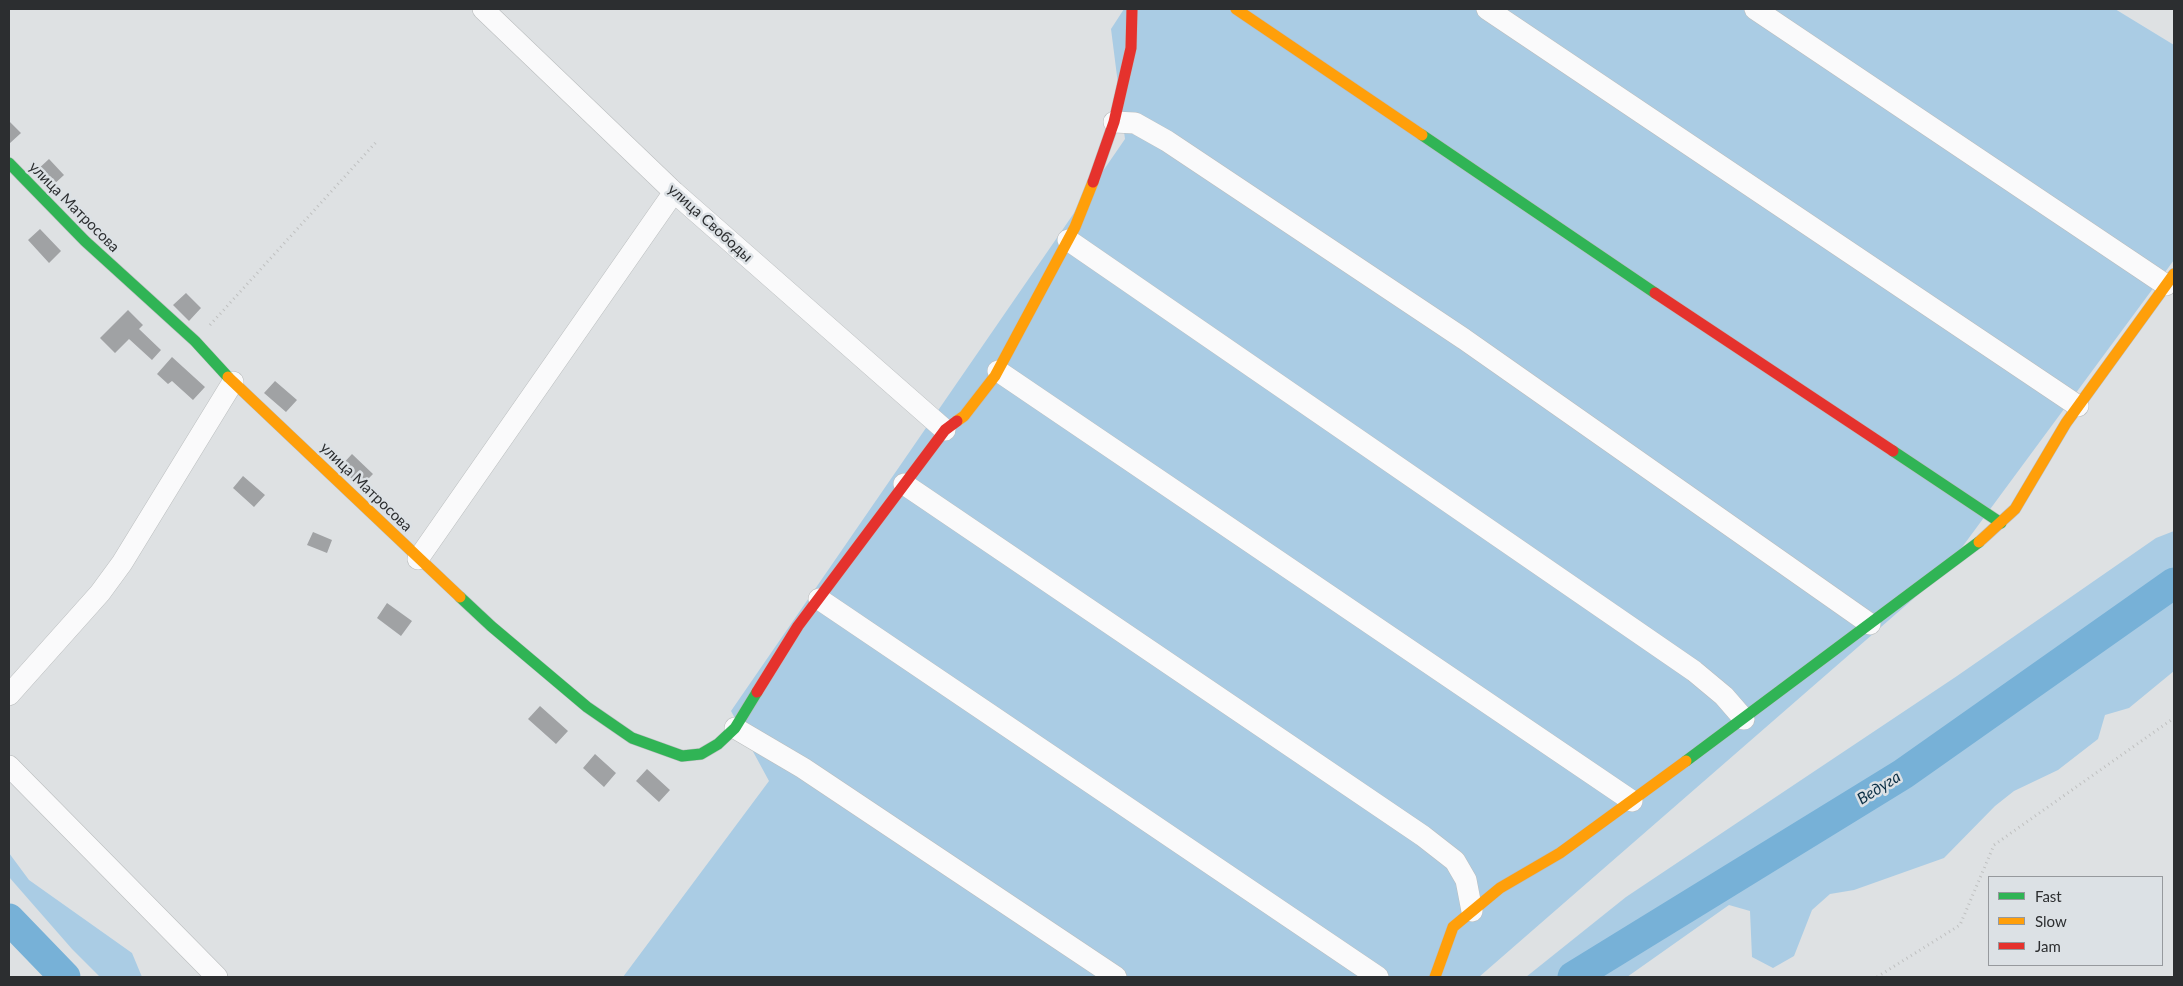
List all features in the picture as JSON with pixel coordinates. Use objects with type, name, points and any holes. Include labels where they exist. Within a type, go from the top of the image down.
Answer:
[{"type":"street","name":"улица Свободы","points":[[483,9],[674,192],[945,430]]},
{"type":"street","name":"улица Матросова","points":[[9,163],[85,241],[195,341],[233,382],[491,626],[587,707],[632,738],[682,756],[701,754],[718,744],[735,728],[798,626],[945,430],[964,416],[998,371],[1068,240],[1096,172],[1114,122],[1130,48],[1132,9]]},
{"type":"street","points":[[1236,9],[1575,240],[2001,523]]},
{"type":"street","points":[[1487,9],[2078,406]]},
{"type":"street","points":[[1435,977],[1454,927],[1500,888],[1560,853],[1744,719],[1990,534],[2027,492],[2066,423],[2170,280],[1755,9]]},
{"type":"street","points":[[1114,122],[1135,123],[1167,141],[1464,338],[1870,624]]},
{"type":"street","points":[[418,558],[674,192]]},
{"type":"street","points":[[1068,240],[1694,671],[1724,696],[1744,719]]},
{"type":"street","points":[[998,371],[1632,800]]},
{"type":"street","points":[[9,695],[100,593],[122,563],[233,382]]},
{"type":"street","points":[[904,484],[1423,836],[1455,861],[1466,880],[1472,911]]},
{"type":"street","points":[[819,599],[1378,977]]},
{"type":"street","points":[[735,728],[803,768],[1116,977]]},
{"type":"street","points":[[9,766],[217,977]]},
{"type":"path","points":[[195,341],[378,140]]},
{"type":"path","points":[[1877,977],[1960,925],[1994,845],[2174,718]]},
{"type":"shaded area","points":[[1124,9],[2115,9],[2174,45],[2174,260],[1943,573],[1479,977],[623,977],[769,781],[731,711],[1125,139],[1111,29]]},
{"type":"shaded area","points":[[2174,531],[2174,671],[2129,708],[2105,715],[2098,739],[2058,770],[2014,791],[1995,806],[1944,858],[1854,890],[1830,894],[1812,910],[1794,956],[1773,968],[1752,957],[1750,911],[1729,905],[1627,977],[1526,977],[1626,897],[1957,676],[2156,538]]},
{"type":"shaded area","points":[[9,853],[29,880],[132,953],[142,977],[100,977],[72,949],[9,877]]},
{"type":"building","points":[[9,121],[21,133],[9,144]]},
{"type":"building","points":[[49,159],[64,175],[51,187],[36,171]]},
{"type":"building","points":[[40,229],[61,251],[49,263],[28,240]]},
{"type":"building","points":[[186,293],[201,308],[189,321],[173,305]]},
{"type":"building","points":[[128,310],[143,325],[139,329],[161,350],[152,360],[129,339],[115,353],[100,338]]},
{"type":"building","points":[[172,357],[205,387],[193,400],[172,381],[168,384],[157,374]]},
{"type":"building","points":[[275,381],[297,400],[286,412],[264,393]]},
{"type":"building","points":[[352,454],[373,474],[360,487],[340,467]]},
{"type":"building","points":[[243,476],[265,495],[254,507],[233,488]]},
{"type":"building","points":[[313,532],[332,540],[327,553],[307,545]]},
{"type":"building","points":[[387,603],[412,621],[401,636],[377,618]]},
{"type":"building","points":[[540,706],[568,731],[556,744],[528,719]]},
{"type":"building","points":[[595,754],[616,773],[604,787],[583,768]]},
{"type":"building","points":[[647,769],[670,790],[659,802],[636,781]]},
{"type":"waterway","name":"Ведуга","points":[[1573,977],[1903,774],[2174,583]]},
{"type":"waterway","name":"Ведуга","points":[[9,919],[65,977]]},
{"type":"traffic: fast","points":[[1422,135],[1655,293]]},
{"type":"traffic: fast","points":[[9,163],[85,241],[195,341],[228,377]]},
{"type":"traffic: fast","points":[[1893,451],[2001,523]]},
{"type":"traffic: fast","points":[[1686,761],[1979,542]]},
{"type":"traffic: fast","points":[[460,597],[491,626],[587,707],[632,738],[682,756],[701,754],[718,744],[735,728],[757,692]]},
{"type":"traffic: slow","points":[[1236,9],[1422,135]]},
{"type":"traffic: slow","points":[[957,421],[964,416],[995,376],[1075,227],[1093,182]]},
{"type":"traffic: slow","points":[[1979,542],[2015,509],[2066,423],[2174,274]]},
{"type":"traffic: slow","points":[[228,377],[460,597]]},
{"type":"traffic: slow","points":[[1435,977],[1453,927],[1500,888],[1560,853],[1686,761]]},
{"type":"traffic: jam","points":[[1093,182],[1114,122],[1131,48],[1132,9]]},
{"type":"traffic: jam","points":[[1655,293],[1893,451]]},
{"type":"traffic: jam","points":[[757,692],[798,626],[945,430],[957,421]]}]
